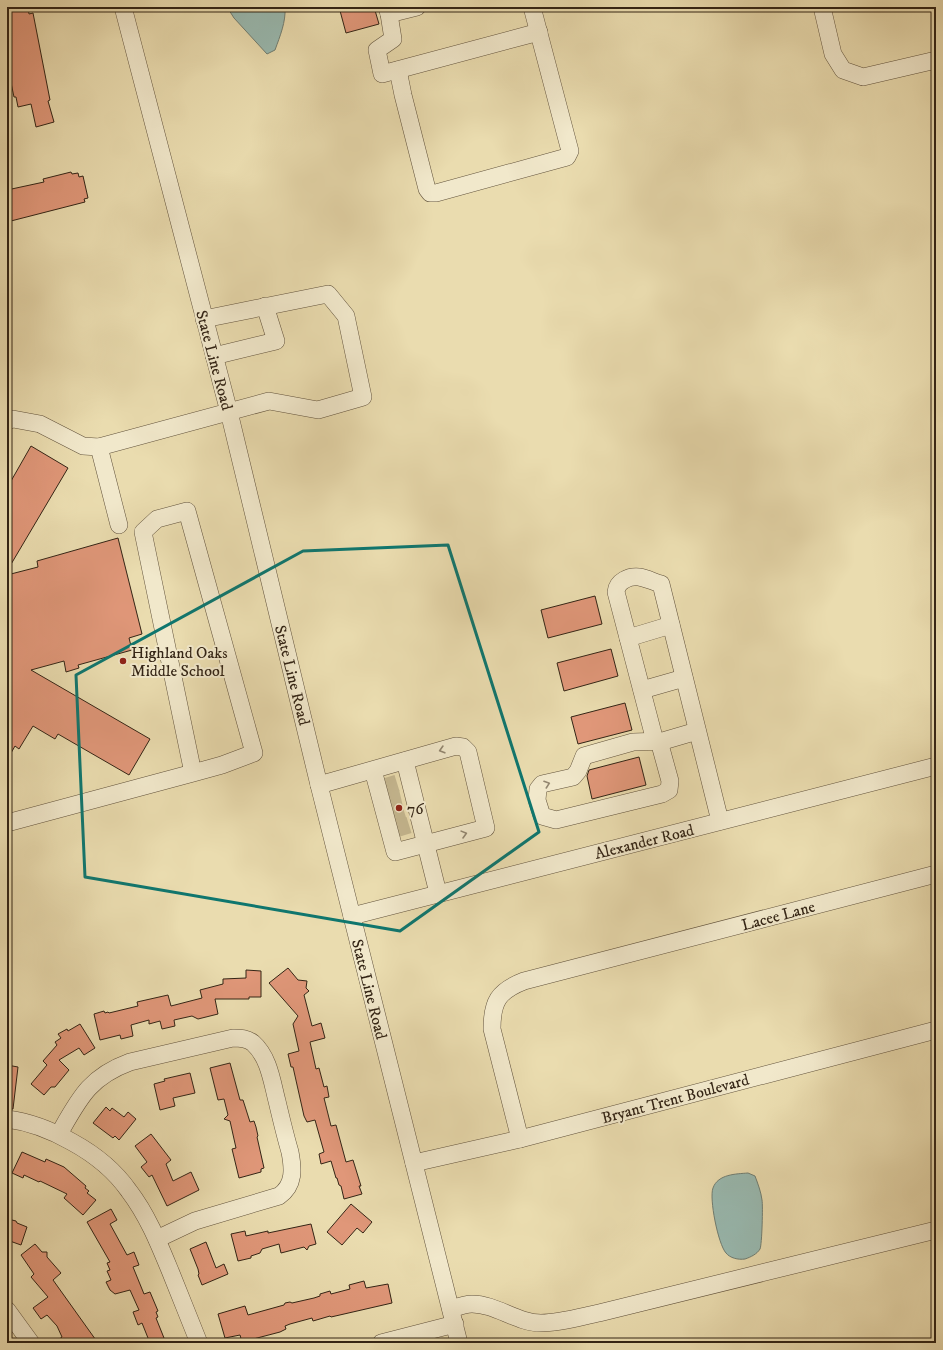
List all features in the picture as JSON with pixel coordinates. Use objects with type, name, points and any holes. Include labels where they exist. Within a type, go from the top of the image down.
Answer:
[{"type":"street","name":"State Line Road","points":[[123,7],[229,412],[352,916],[459,1343]]},
{"type":"street","points":[[417,7],[388,11],[393,39],[378,50],[382,74],[539,32]]},
{"type":"street","points":[[398,70],[427,189],[430,193],[436,194],[567,157],[570,151],[532,7]]},
{"type":"street","points":[[822,7],[833,54],[843,70],[863,78],[936,60]]},
{"type":"street","points":[[7,420],[13,419],[40,424],[83,446],[99,447],[269,401],[318,410],[363,397],[346,316],[328,294],[204,319]]},
{"type":"street","points":[[214,356],[276,341],[265,306]]},
{"type":"street","points":[[99,447],[119,525]]},
{"type":"street","points":[[7,823],[193,773],[222,765],[254,753],[187,511],[157,518],[143,532],[193,773]]},
{"type":"street","points":[[697,731],[653,741],[633,742],[584,756],[578,771],[573,777],[542,784],[538,789],[537,800],[542,816],[556,820],[662,794],[668,790],[670,781],[653,741],[642,690],[616,592],[618,584],[622,580],[638,577],[661,584],[720,821]]},
{"type":"street","points":[[628,638],[671,625]]},
{"type":"street","points":[[642,690],[684,678]]},
{"type":"street","points":[[320,786],[373,770],[456,746],[463,747],[468,752],[470,759],[486,828],[395,852],[398,806],[405,761]]},
{"type":"street","name":"Alexander Road","points":[[352,916],[936,766]]},
{"type":"street","points":[[373,770],[426,844],[438,894]]},
{"type":"street","name":"Lacee Lane","points":[[520,1138],[492,1029],[493,1008],[500,996],[511,986],[524,981],[936,874]]},
{"type":"street","name":"Bryant Trent Boulevard","points":[[414,1163],[520,1138],[936,1030]]},
{"type":"street","points":[[59,1134],[84,1092],[104,1074],[116,1067],[130,1062],[233,1038],[242,1038],[252,1041],[265,1058],[290,1152],[292,1175],[288,1188],[279,1196],[195,1222],[157,1239]]},
{"type":"street","points":[[7,1119],[35,1124],[59,1134],[97,1158],[129,1191],[144,1214],[157,1239],[199,1343]]},
{"type":"street","points":[[381,1343],[453,1317],[471,1304],[501,1312],[525,1321],[540,1323],[565,1320],[599,1313],[936,1230]]},
{"type":"street","points":[[7,1310],[31,1343]]},
{"type":"highlighted area","points":[[448,545],[539,832],[400,931],[85,877],[76,675],[303,551]]},
{"type":"water","points":[[227,7],[285,7],[284,24],[275,50],[267,54],[234,18]]},
{"type":"water","points":[[748,1173],[755,1176],[762,1197],[761,1240],[760,1249],[754,1255],[745,1259],[740,1259],[730,1256],[723,1248],[717,1231],[713,1211],[712,1193],[715,1183],[723,1177],[733,1174]]},
{"type":"building","points":[[7,7],[28,7],[29,14],[33,13],[50,100],[48,101],[54,122],[36,127],[31,104],[18,107],[16,97],[14,97],[7,64],[7,61],[9,60],[7,51]]},
{"type":"building","points":[[339,7],[374,7],[379,24],[346,33]]},
{"type":"building","points":[[71,172],[72,174],[78,173],[79,177],[83,176],[88,198],[84,199],[85,202],[7,222],[7,190],[44,182],[43,179]]},
{"type":"building","points":[[31,446],[68,468],[7,571],[7,488]]},
{"type":"building","points":[[118,538],[142,634],[129,638],[132,650],[78,665],[79,668],[66,672],[64,661],[31,670],[150,739],[129,775],[58,734],[55,739],[33,726],[19,749],[15,746],[7,760],[7,575],[38,567],[37,561]]},
{"type":"building","points":[[595,596],[602,624],[548,638],[541,610]]},
{"type":"building","points":[[611,649],[618,676],[564,691],[557,663]]},
{"type":"building","points":[[625,703],[632,730],[578,744],[571,717]]},
{"type":"building","points":[[639,757],[646,785],[592,799],[587,776],[589,770]]},
{"type":"building","points":[[288,968],[298,980],[307,981],[306,988],[309,991],[304,995],[312,1026],[321,1023],[325,1038],[310,1042],[316,1069],[319,1068],[324,1087],[327,1086],[329,1097],[324,1098],[331,1126],[336,1125],[346,1162],[353,1160],[362,1194],[344,1199],[341,1186],[336,1178],[331,1161],[321,1164],[319,1154],[324,1152],[315,1120],[307,1122],[304,1116],[293,1067],[291,1067],[288,1054],[299,1051],[293,1024],[298,1016],[269,983]]},
{"type":"building","points":[[246,970],[261,971],[261,997],[249,997],[249,999],[215,999],[218,1014],[198,1019],[192,1016],[174,1020],[175,1026],[162,1029],[160,1021],[149,1024],[149,1020],[131,1025],[133,1036],[121,1039],[120,1035],[100,1040],[94,1014],[104,1011],[105,1013],[109,1013],[138,1006],[137,1002],[168,995],[171,1006],[202,998],[200,990],[223,984],[223,979],[246,978]]},
{"type":"building","points":[[80,1024],[95,1048],[84,1055],[79,1048],[59,1060],[69,1070],[55,1087],[51,1087],[44,1095],[31,1084],[47,1065],[43,1061],[57,1045],[55,1042],[61,1038],[58,1034],[67,1029],[68,1031]]},
{"type":"building","points":[[230,1063],[240,1100],[243,1100],[250,1122],[254,1121],[256,1127],[264,1168],[261,1169],[261,1172],[239,1178],[232,1149],[236,1148],[230,1121],[224,1119],[228,1115],[224,1099],[218,1100],[210,1068]]},
{"type":"building","points":[[7,1065],[18,1067],[13,1109],[7,1109]]},
{"type":"building","points":[[190,1073],[195,1093],[173,1098],[175,1106],[160,1110],[154,1084],[165,1081],[164,1079]]},
{"type":"building","points":[[106,1107],[110,1111],[112,1108],[124,1117],[128,1112],[136,1119],[119,1140],[115,1136],[113,1138],[93,1123]]},
{"type":"building","points":[[151,1134],[171,1160],[166,1164],[173,1181],[191,1172],[199,1190],[167,1206],[152,1175],[149,1177],[141,1167],[147,1162],[135,1146]]},
{"type":"building","points":[[22,1152],[45,1162],[46,1159],[64,1167],[86,1186],[85,1188],[89,1191],[87,1193],[96,1200],[83,1215],[64,1198],[67,1194],[40,1181],[39,1182],[24,1175],[23,1178],[12,1173]]},
{"type":"building","points":[[351,1204],[372,1222],[363,1233],[357,1228],[342,1245],[327,1232]]},
{"type":"building","points":[[111,1209],[117,1220],[110,1224],[127,1255],[134,1252],[139,1265],[133,1267],[144,1294],[150,1292],[158,1311],[156,1312],[158,1317],[156,1318],[166,1343],[150,1343],[142,1323],[138,1325],[133,1312],[139,1310],[130,1290],[115,1294],[110,1290],[106,1282],[111,1280],[107,1271],[110,1270],[107,1263],[110,1262],[87,1222]]},
{"type":"building","points":[[12,1220],[27,1227],[21,1245],[7,1240],[7,1222]]},
{"type":"building","points":[[311,1224],[316,1244],[309,1246],[307,1250],[304,1247],[281,1253],[279,1244],[262,1249],[260,1253],[251,1256],[251,1258],[238,1261],[231,1234],[245,1231],[246,1236]]},
{"type":"building","points":[[206,1242],[216,1268],[224,1264],[228,1274],[202,1285],[198,1275],[198,1269],[190,1249]]},
{"type":"building","points":[[35,1244],[42,1252],[47,1252],[47,1257],[61,1273],[53,1280],[98,1343],[54,1343],[62,1337],[57,1326],[47,1315],[41,1319],[33,1308],[48,1297],[31,1277],[34,1274],[21,1255]]},
{"type":"building","points":[[364,1281],[366,1288],[388,1284],[392,1303],[313,1321],[312,1318],[285,1326],[286,1329],[280,1332],[242,1342],[240,1335],[225,1338],[218,1314],[245,1306],[248,1315],[284,1305],[285,1303],[314,1298],[320,1296],[320,1294],[330,1291],[331,1294],[350,1289],[349,1285]]},
{"type":"tunnel","points":[[384,787],[397,783]]},
{"type":"tunnel","points":[[388,801],[401,798]]},
{"type":"tunnel","points":[[391,815],[404,811]]},
{"type":"tunnel","points":[[396,829],[409,825]]},
{"type":"place","name":"Highland Oaks Middle School","points":[[123,661]]},
{"type":"place","name":"76","points":[[399,808]]}]
